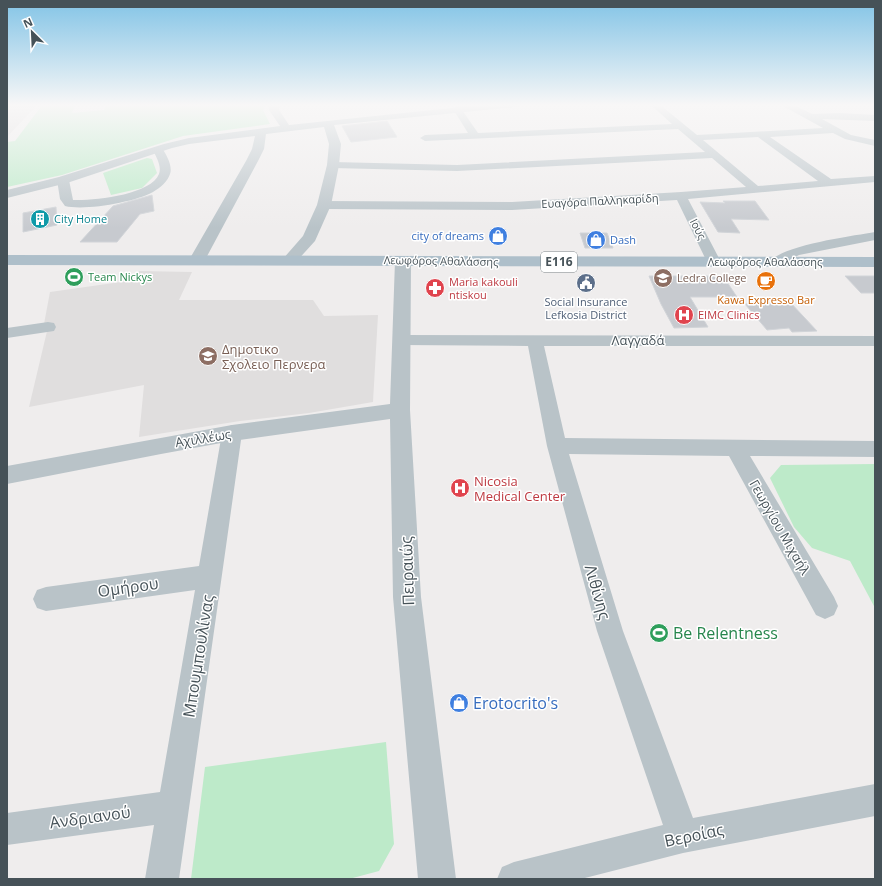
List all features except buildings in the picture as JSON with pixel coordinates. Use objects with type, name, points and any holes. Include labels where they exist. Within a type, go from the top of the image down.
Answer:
[{"type":"main road","name":"Λεωφόρος Αθαλάσσης","points":[[7,260],[875,262]]},
{"type":"street","points":[[7,194],[63,180],[174,145]]},
{"type":"street","points":[[198,260],[252,162],[259,145]]},
{"type":"street","points":[[290,260],[310,238],[324,205],[333,165],[335,145]]},
{"type":"street","points":[[703,145],[755,189]]},
{"type":"street","points":[[775,145],[829,184]]},
{"type":"street","points":[[63,180],[66,199],[69,203],[86,204],[140,192],[149,189],[163,176],[165,166],[158,150]]},
{"type":"street","points":[[589,152],[596,160]]},
{"type":"street","points":[[333,165],[457,168],[714,154]]},
{"type":"street","name":"Ευαγόρα Παλληκαρίδη","points":[[324,205],[512,206],[681,196],[875,180]]},
{"type":"street","name":"Ιούς","points":[[681,196],[714,262]]},
{"type":"street","points":[[777,262],[795,252],[875,236]]},
{"type":"street","name":"Πειραιώς","points":[[403,261],[400,410],[407,597],[437,879]]},
{"type":"street","points":[[7,333],[48,327]]},
{"type":"street","name":"Λαγγαδά","points":[[401,340],[875,341]]},
{"type":"street","name":"Λιθίνης","points":[[535,341],[557,446],[610,631],[684,836]]},
{"type":"street","name":"Αχιλλέως","points":[[7,475],[161,444],[400,410]]},
{"type":"street","name":"Μπουμπουλίνας","points":[[162,879],[232,433]]},
{"type":"street","points":[[557,446],[875,449]]},
{"type":"street","name":"Γεωργίου Μιχαήλ","points":[[735,448],[825,606]]},
{"type":"street","name":"Ομήρου","points":[[46,599],[210,576]]},
{"type":"street","name":"Βεροίας","points":[[514,879],[684,836],[875,800]]},
{"type":"street","name":"Ανδριανού","points":[[7,829],[173,806]]},
{"type":"shaded area","name":"Δημοτικο Σχολειο Περνερα","points":[[139,271],[192,272],[179,300],[313,300],[324,316],[378,315],[373,402],[309,413],[240,421],[139,437],[144,385],[29,407],[48,327],[44,324],[50,292],[135,280]]},
{"type":"green space","points":[[7,145],[154,145],[62,175],[7,187]]},
{"type":"green space","points":[[147,158],[152,159],[157,173],[142,188],[111,195],[103,173]]},
{"type":"green space","points":[[875,464],[875,608],[850,561],[812,548],[794,527],[770,478],[781,465]]},
{"type":"green space","points":[[386,742],[394,844],[379,871],[349,879],[191,879],[205,767]]},
{"type":"place","name":"City Home","points":[[40,219]]},
{"type":"place","name":"city of dreams","points":[[498,236]]},
{"type":"place","name":"Dash","points":[[596,240]]},
{"type":"place","name":"Team Nickys","points":[[74,277]]},
{"type":"place","name":"Ledra College","points":[[663,278]]},
{"type":"place","name":"Kawa Expresso Bar","points":[[766,281]]},
{"type":"place","name":"Social Insurance Lefkosia District","points":[[586,283]]},
{"type":"place","name":"Maria kakouli ntiskou","points":[[435,288]]},
{"type":"place","name":"EIMC Clinics","points":[[684,315]]},
{"type":"place","name":"Δημοτικο Σχολειο Περνερα","points":[[208,356]]},
{"type":"place","name":"Nicosia Medical Center","points":[[460,488]]},
{"type":"place","name":"Be Relentness","points":[[659,633]]},
{"type":"place","name":"Erotocrito's","points":[[459,703]]}]
